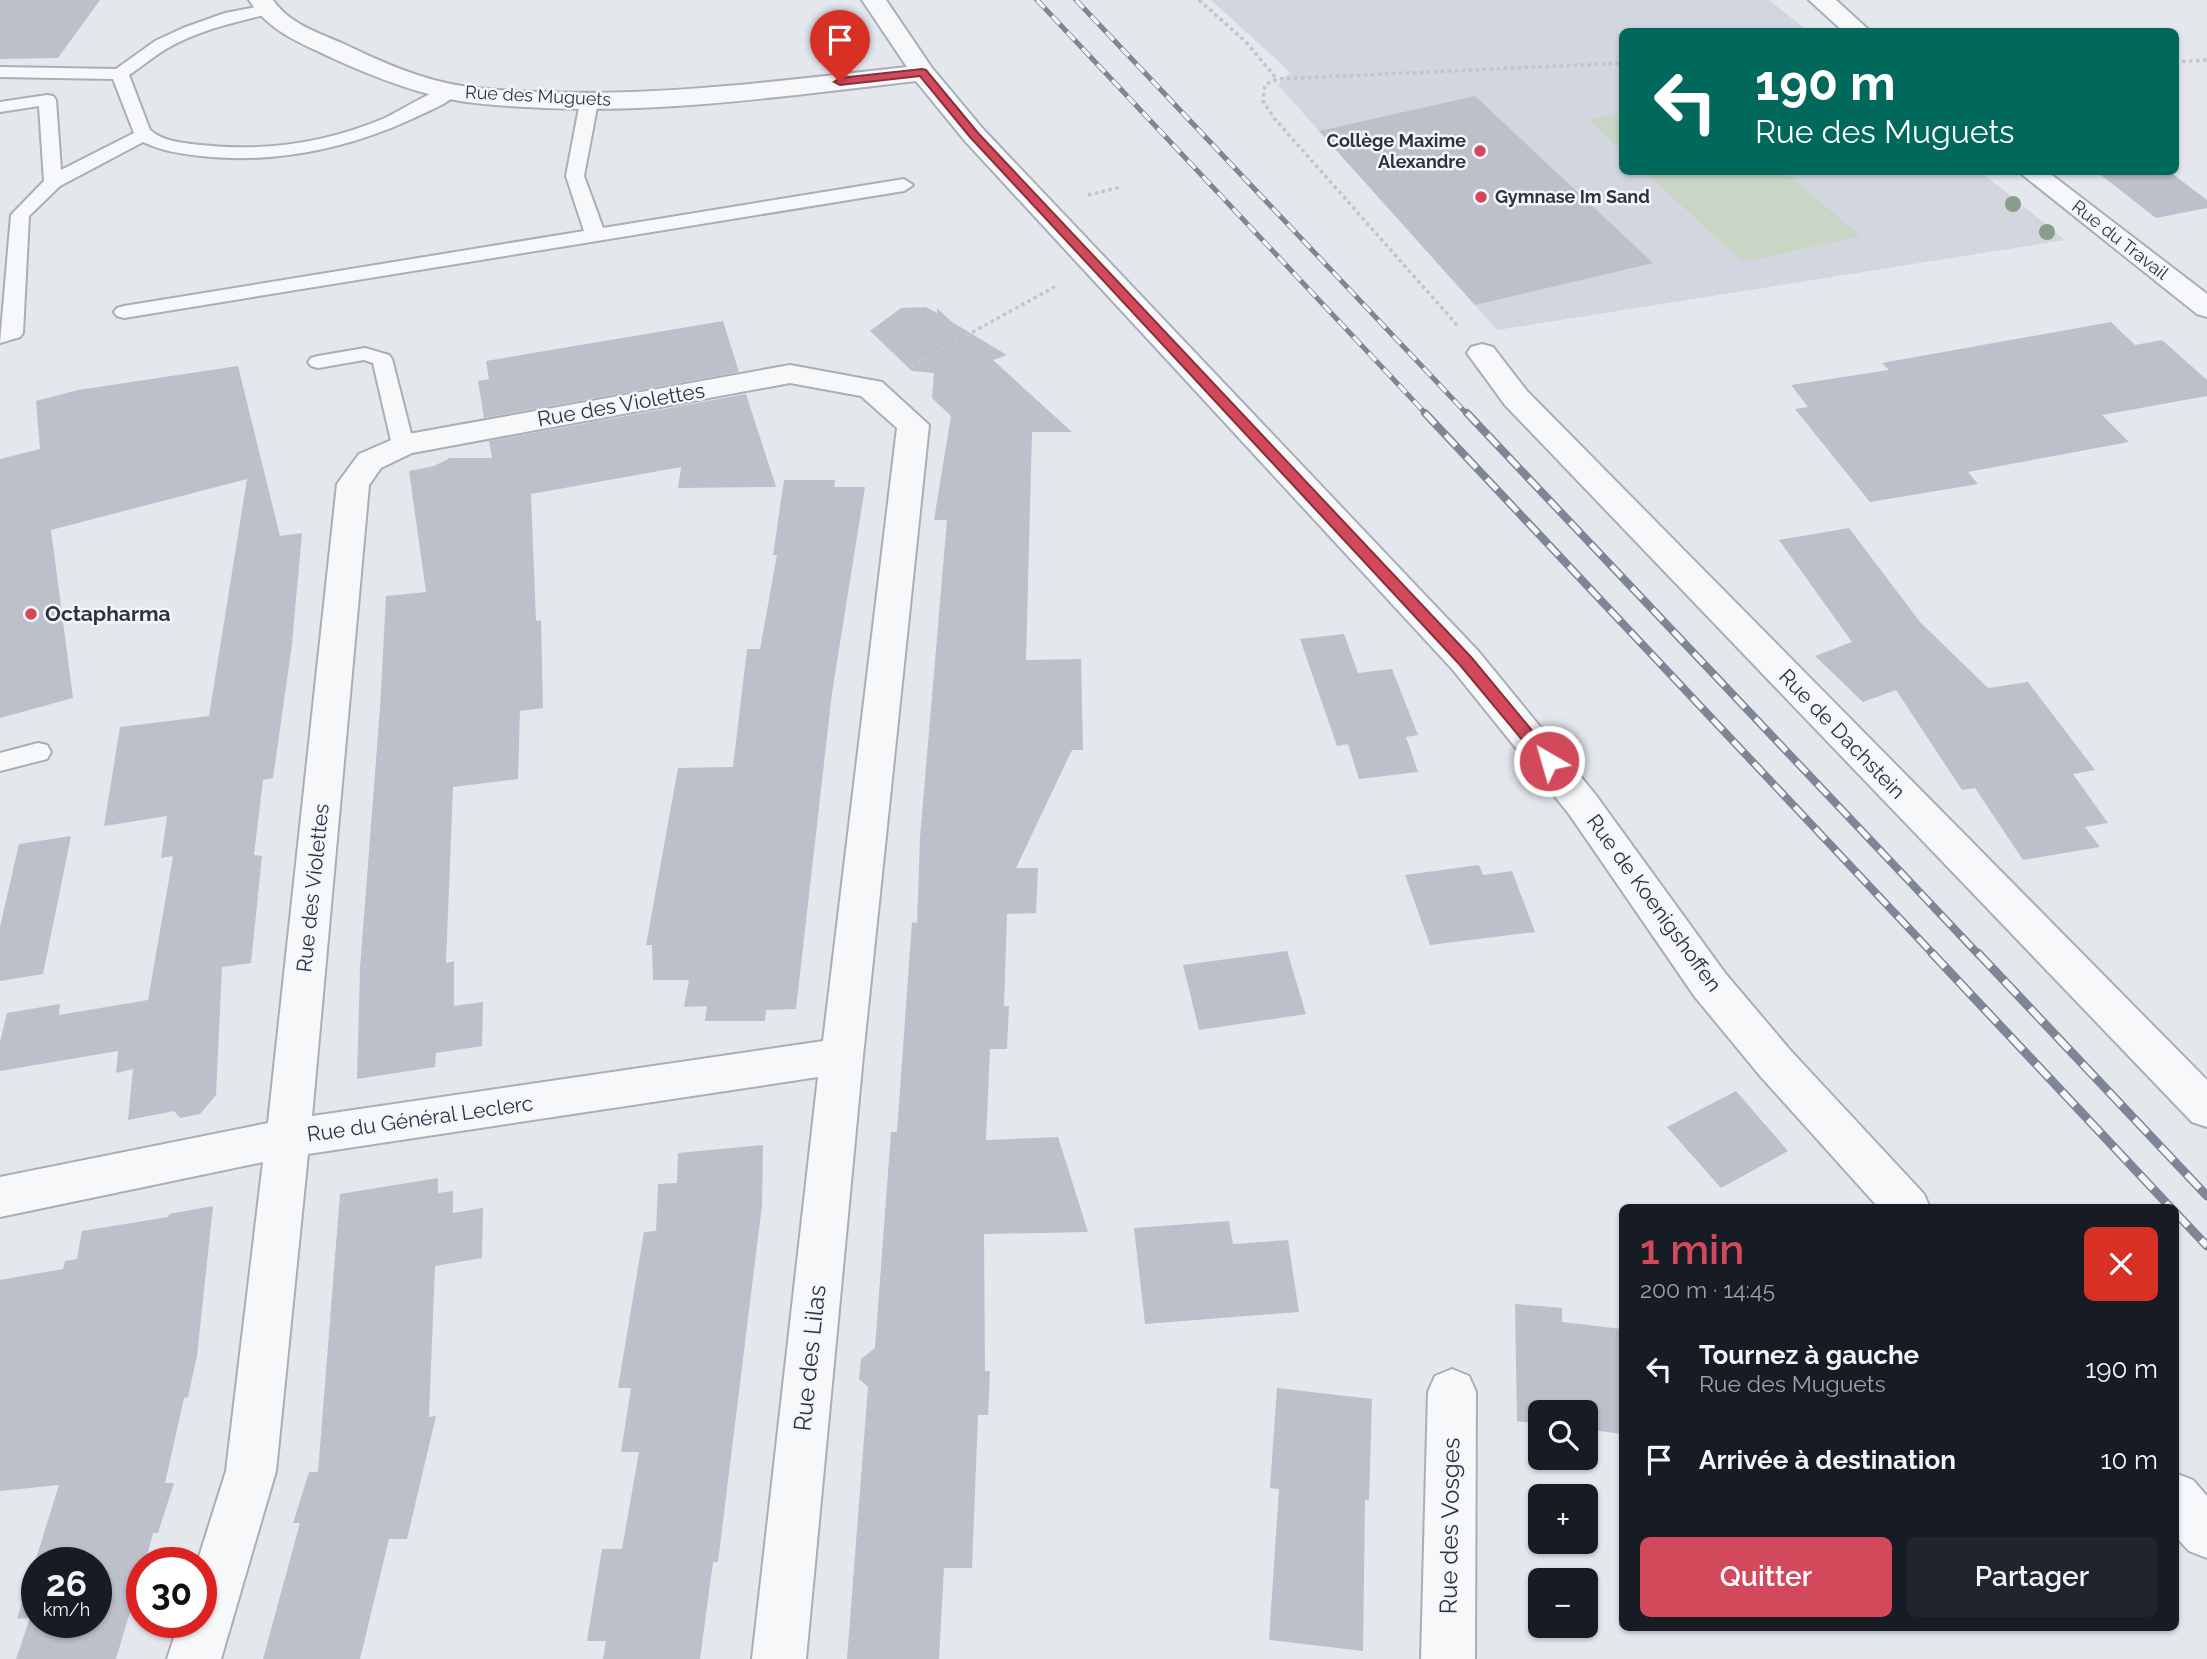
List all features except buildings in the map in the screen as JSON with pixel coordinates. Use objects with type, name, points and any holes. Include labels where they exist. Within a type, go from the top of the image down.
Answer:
[{"type":"street","name":"Rue de Koenigshoffen","points":[[874,0],[922,73],[974,135],[1466,661],[1582,804],[1710,985],[1776,1064],[1904,1204]]},
{"type":"street","points":[[1821,0],[1854,28]]},
{"type":"street","name":"Rue des Muguets","points":[[263,5],[293,30],[365,64],[451,92],[589,102],[712,95],[922,73]]},
{"type":"street","name":"Rue du Travail","points":[[2036,175],[2207,308]]},
{"type":"street","name":"Rue de Dachstein","points":[[1482,353],[1516,398],[2207,1109]]},
{"type":"street","name":"Rue des Violettes","points":[[288,1138],[352,484],[370,461],[403,445],[790,374],[871,389]]},
{"type":"street","points":[[842,1056],[913,425],[871,389]]},
{"type":"street","name":"Rue du Général Leclerc","points":[[0,1197],[288,1138],[842,1056]]},
{"type":"street","name":"Rue des Lilas","points":[[779,1659],[842,1056]]},
{"type":"street","points":[[194,1659],[251,1471],[288,1138]]},
{"type":"street","name":"Rue des Vosges","points":[[1448,1659],[1452,1392]]},
{"type":"street","points":[[2179,1502],[2207,1533]]},
{"type":"lane","points":[[0,72],[120,74],[161,45],[263,5]]},
{"type":"lane","points":[[120,74],[145,135],[163,144],[226,155],[296,151],[369,133],[417,112],[451,92]]},
{"type":"lane","points":[[0,107],[47,100],[53,182]]},
{"type":"lane","points":[[589,102],[575,176],[596,237]]},
{"type":"lane","points":[[0,337],[13,333],[20,215],[53,182],[145,135]]},
{"type":"lane","points":[[124,312],[904,185]]},
{"type":"lane","points":[[318,362],[365,354],[382,359],[403,445]]},
{"type":"lane","points":[[0,762],[38,752]]},
{"type":"path","points":[[1199,0],[1246,42],[1277,79]]},
{"type":"path","points":[[2179,62],[2207,60]]},
{"type":"path","points":[[1482,353],[1274,118],[1263,101],[1265,85],[1277,79],[1619,63]]},
{"type":"path","points":[[871,389],[1057,285]]},
{"type":"shaded area","name":"Collège Maxime Alexandre","points":[[1211,0],[1769,0],[1804,28],[1619,28],[1619,175],[1985,175],[2065,240],[1497,330],[1278,85],[1290,72]]},
{"type":"green space","points":[[1619,114],[1619,148],[1588,119]]},
{"type":"green space","points":[[1648,175],[1789,175],[1861,236],[1743,262]]},
{"type":"railway","points":[[1037,0],[1427,415]]},
{"type":"railway","points":[[1076,0],[1468,415]]},
{"type":"railway","points":[[1425,413],[1934,955]]},
{"type":"railway","points":[[1467,413],[1979,955]]},
{"type":"railway","points":[[1932,953],[2167,1204]]},
{"type":"railway","points":[[1978,953],[2207,1196]]},
{"type":"railway","points":[[2179,1216],[2207,1246]]},
{"type":"place","name":"Collège Maxime Alexandre","points":[[1480,151]]},
{"type":"place","name":"Gymnase Im Sand","points":[[1481,197]]},
{"type":"place","name":"Octapharma","points":[[31,614]]},
{"type":"route","points":[[840,82],[922,73],[974,135],[1466,661],[1549,761]]}]
